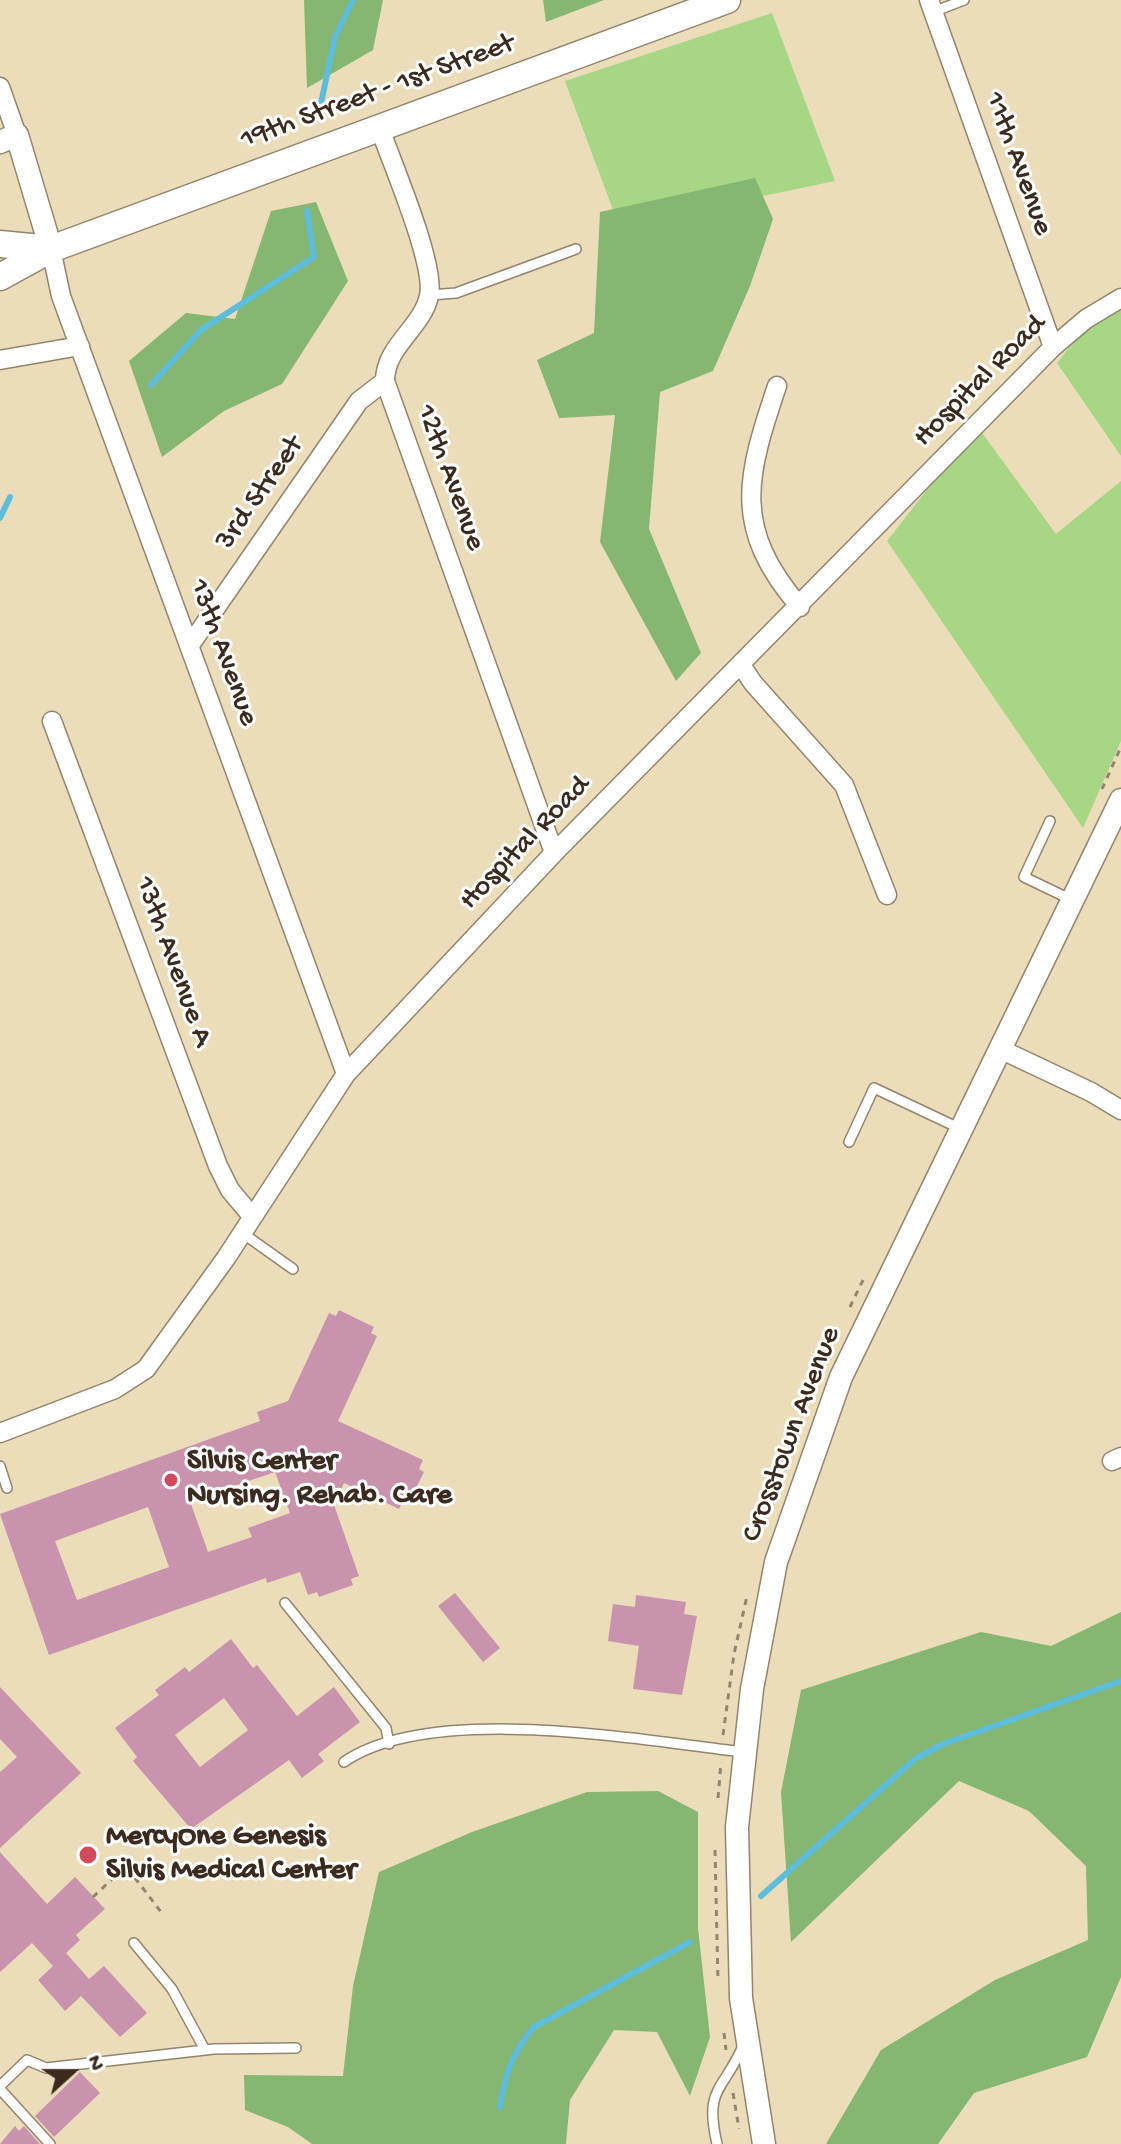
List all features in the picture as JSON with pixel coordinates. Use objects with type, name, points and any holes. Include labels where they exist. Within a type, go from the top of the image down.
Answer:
[{"type":"main road","name":"19th Street - 1st Street","points":[[0,277],[51,249],[727,0]]},
{"type":"main road","points":[[0,244],[51,249]]},
{"type":"street","name":"11th Avenue","points":[[931,6],[1053,347]]},
{"type":"street","points":[[0,87],[9,138],[51,249]]},
{"type":"street","points":[[379,126],[426,263],[430,295]]},
{"type":"street","name":"13th Avenue","points":[[51,249],[61,296],[346,1074]]},
{"type":"street","name":"12th Avenue","points":[[430,295],[385,369],[385,381],[554,853]]},
{"type":"street","name":"Hospital Road","points":[[0,1433],[115,1389],[146,1369],[346,1074],[554,853],[800,607],[1053,347],[1086,319],[1121,298]]},
{"type":"street","points":[[0,360],[80,346]]},
{"type":"street","name":"3rd Street","points":[[190,645],[359,401],[385,381]]},
{"type":"street","points":[[777,386],[753,465],[753,514],[764,560],[800,607]]},
{"type":"street","points":[[741,665],[753,683],[844,785],[887,895]]},
{"type":"street","name":"13th Avenue A","points":[[52,721],[218,1166],[246,1224]]},
{"type":"street","name":"Crosstown Avenue","points":[[764,2144],[746,2039],[738,1951],[732,1751],[776,1562],[827,1411],[1072,900],[1110,798]]},
{"type":"street","points":[[1000,1049],[1091,1092],[1121,1110]]},
{"type":"lane","points":[[931,6],[964,0]]},
{"type":"lane","points":[[430,295],[456,293],[576,249]]},
{"type":"lane","points":[[1050,821],[1024,877],[1072,900]]},
{"type":"lane","points":[[849,1142],[874,1088],[961,1129]]},
{"type":"lane","points":[[246,1224],[293,1269]]},
{"type":"lane","points":[[0,1466],[7,1488]]},
{"type":"lane","points":[[285,1603],[386,1728],[389,1744]]},
{"type":"lane","points":[[344,1762],[364,1749],[427,1736],[529,1728],[732,1751]]},
{"type":"lane","points":[[134,1943],[172,1989],[205,2050]]},
{"type":"lane","points":[[717,2144],[710,2110],[746,2039]]},
{"type":"lane","points":[[50,2144],[0,2087],[27,2060],[46,2068],[205,2050],[296,2048]]},
{"type":"path","points":[[1110,798],[1121,747]]},
{"type":"path","points":[[849,1309],[867,1272]]},
{"type":"path","points":[[762,1536],[794,1444]]},
{"type":"path","points":[[717,1804],[732,1751],[734,1654],[747,1594]]},
{"type":"path","points":[[715,1844],[719,1994]]},
{"type":"path","points":[[93,1897],[126,1866],[161,1912]]},
{"type":"path","points":[[722,2020],[740,2134]]},
{"type":"green space","points":[[304,0],[383,0],[373,50],[307,88]]},
{"type":"green space","points":[[543,0],[604,0],[546,22]]},
{"type":"green space","points":[[772,13],[835,181],[619,226],[565,81]]},
{"type":"green space","points":[[755,178],[773,219],[750,286],[713,371],[660,392],[649,529],[701,653],[676,681],[600,542],[615,415],[559,418],[537,360],[594,333],[600,212]]},
{"type":"green space","points":[[316,202],[348,281],[282,384],[224,411],[162,457],[129,361],[186,313],[235,319],[271,211]]},
{"type":"green space","points":[[1121,306],[1121,456],[1057,363],[1098,311]]},
{"type":"green space","points":[[977,426],[1056,534],[1121,481],[1121,741],[1083,828],[887,541]]},
{"type":"green space","points":[[1121,1612],[1121,1977],[1087,2057],[974,2093],[938,2144],[826,2144],[881,2050],[995,1980],[1088,1940],[1086,1866],[1029,1811],[959,1781],[791,1942],[781,1792],[801,1690],[981,1632],[1051,1646]]},
{"type":"green space","points":[[658,1791],[698,1812],[698,1928],[710,2037],[690,2096],[657,2032],[614,2030],[570,2100],[566,2144],[312,2144],[288,2127],[245,2110],[244,2075],[343,2076],[353,1986],[379,1872],[472,1832],[587,1792]]},
{"type":"building","name":"Silvis Center Nursing. Rehab. Care","points":[[339,1310],[374,1327],[371,1333],[377,1336],[338,1421],[423,1460],[419,1469],[424,1472],[408,1504],[403,1501],[399,1509],[344,1483],[334,1505],[359,1576],[351,1579],[353,1585],[319,1597],[317,1592],[308,1595],[300,1572],[267,1583],[266,1578],[49,1655],[0,1514],[260,1421],[257,1412],[288,1401],[329,1313],[336,1316]],"holes":[[[275,1472],[290,1513],[248,1528],[252,1537],[208,1552],[190,1501]],[[148,1507],[169,1567],[77,1600],[55,1541]]]},
{"type":"building","points":[[455,1593],[500,1648],[483,1662],[438,1606]]},
{"type":"building","points":[[636,1595],[686,1602],[684,1614],[697,1616],[682,1695],[633,1689],[639,1646],[608,1641],[613,1604],[635,1607]]},
{"type":"building","points":[[231,1639],[253,1668],[257,1665],[297,1716],[334,1687],[360,1722],[318,1754],[324,1761],[302,1778],[289,1760],[191,1829],[133,1761],[137,1757],[115,1728],[159,1695],[155,1690],[185,1667],[189,1672]],"holes":[[[224,1698],[248,1730],[200,1767],[175,1735]]]},
{"type":"building","points":[[0,1687],[81,1773],[0,1848],[0,1772],[17,1757],[0,1739]]},
{"type":"building","points":[[0,1852],[47,1904],[75,1877],[105,1909],[76,1935],[80,1940],[66,1953],[89,1979],[104,1966],[147,2013],[120,2037],[81,1996],[65,2011],[38,1980],[53,1966],[32,1943],[0,1972]]},
{"type":"building","points":[[80,2072],[100,2093],[54,2137],[35,2116]]},
{"type":"building","points":[[15,2126],[19,2131],[24,2126],[40,2144],[0,2144]]},
{"type":"waterway","points":[[320,108],[335,37],[353,0]]},
{"type":"waterway","points":[[151,385],[201,330],[314,257],[307,211]]},
{"type":"waterway","points":[[0,518],[10,497]]},
{"type":"waterway","points":[[761,1896],[915,1759],[943,1744],[1121,1681]]},
{"type":"waterway","points":[[500,2107],[511,2064],[534,2027],[690,1942]]},
{"type":"place","name":"Silvis Center Nursing. Rehab. Care","points":[[171,1480]]},
{"type":"place","name":"MercyOne Genesis Silvis Medical Center","points":[[88,1855]]}]
